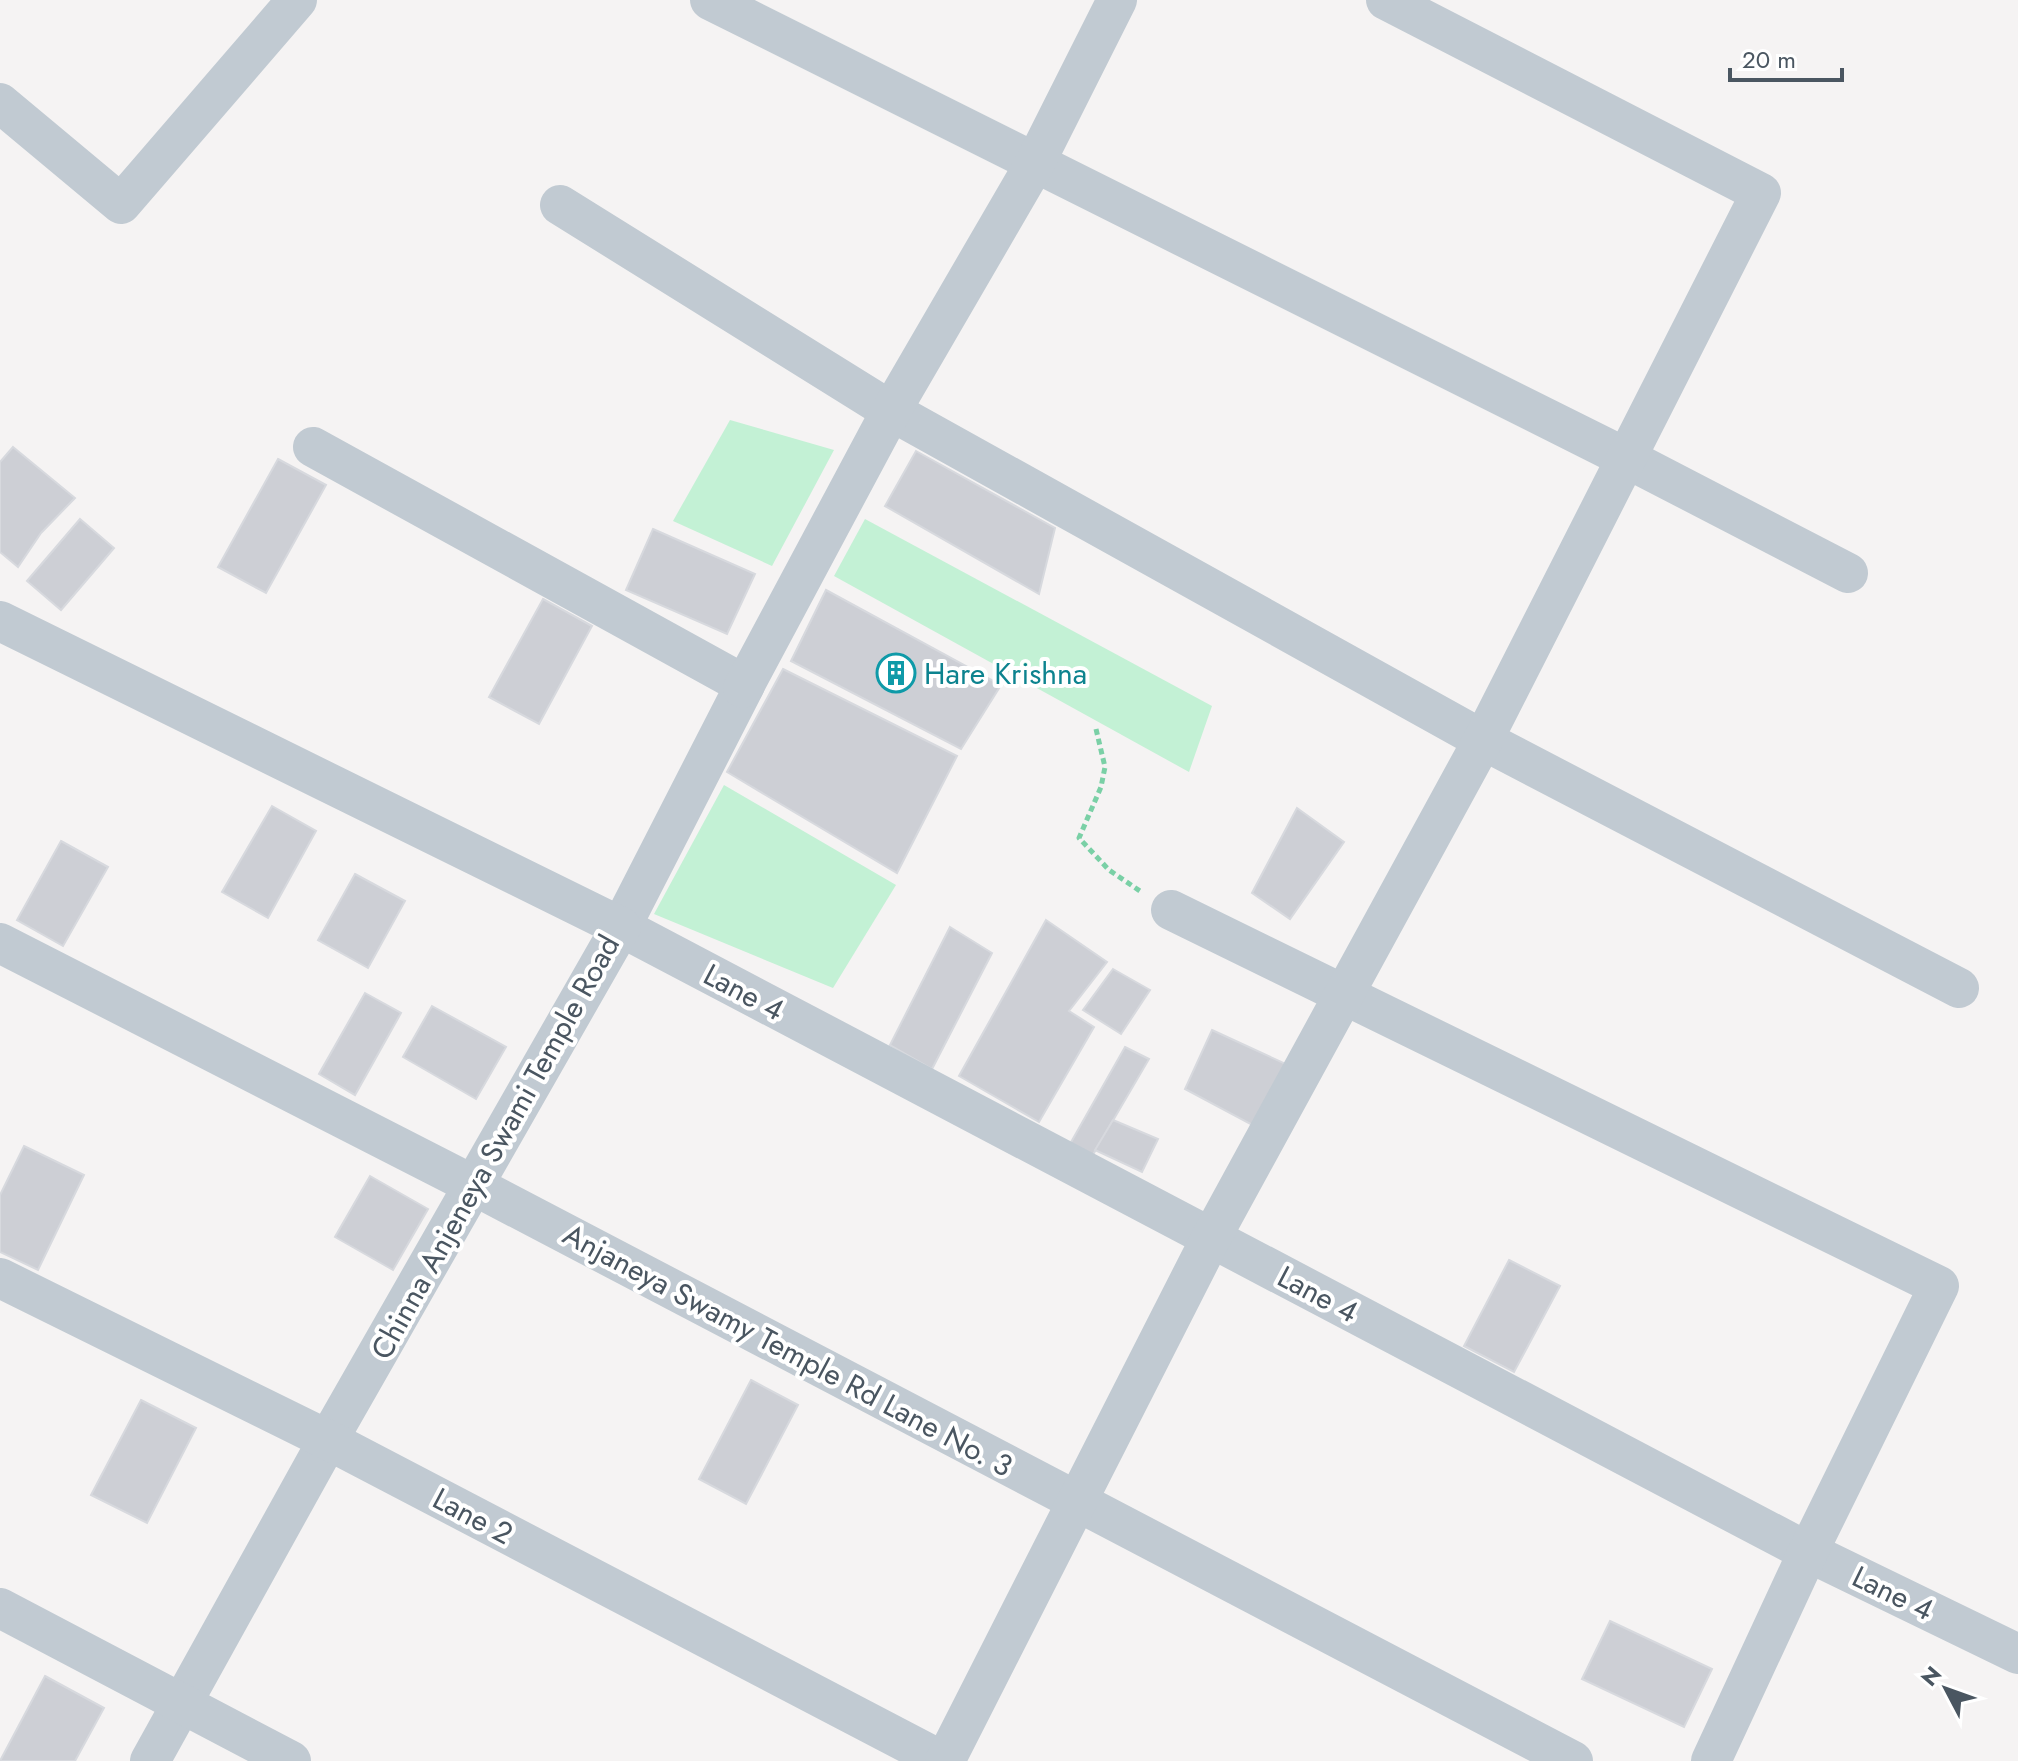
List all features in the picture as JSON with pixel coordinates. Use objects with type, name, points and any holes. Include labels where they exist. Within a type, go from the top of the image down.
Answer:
[{"type":"street","points":[[0,103],[121,204],[297,0]]},
{"type":"street","points":[[710,0],[1034,165],[1628,459],[1848,573]]},
{"type":"street","points":[[621,927],[743,688],[891,411],[1034,165],[1117,0]]},
{"type":"street","points":[[943,1761],[1211,1238],[1483,740],[1761,193],[1386,0]]},
{"type":"street","points":[[560,205],[891,411],[1483,740],[1959,988]]},
{"type":"street","points":[[313,447],[745,685],[743,688]]},
{"type":"street","name":"Chinna Anjeneya Swami Temple Road","points":[[0,621],[621,927],[328,1440],[150,1761]]},
{"type":"street","points":[[1159,903],[1939,1286],[1808,1552],[1711,1761]]},
{"type":"street","name":"Lane 4","points":[[621,927],[1808,1552],[2018,1654]]},
{"type":"street","name":"Anjaneya Swamy Temple Rd Lane No. 3","points":[[0,943],[475,1186],[1573,1761]]},
{"type":"street","name":"Lane 2","points":[[0,1278],[328,1440],[943,1761]]},
{"type":"street","points":[[0,1608],[291,1761]]},
{"type":"path","points":[[1096,729],[1105,767],[1101,787],[1079,838],[1109,870],[1159,903]]},
{"type":"green space","points":[[730,420],[834,450],[772,566],[673,521]]},
{"type":"green space","points":[[865,519],[1212,706],[1189,772],[834,576]]},
{"type":"green space","points":[[724,785],[896,885],[833,988],[654,914]]},
{"type":"building","points":[[13,447],[75,498],[41,533],[18,567],[0,552],[0,462]]},
{"type":"building","points":[[916,451],[1055,528],[1039,594],[885,506]]},
{"type":"building","points":[[278,459],[326,485],[266,593],[218,567]]},
{"type":"building","points":[[80,519],[114,548],[61,610],[27,581]]},
{"type":"building","points":[[653,529],[755,574],[727,634],[626,590]]},
{"type":"building","name":"Hare Krishna","points":[[826,590],[1001,685],[961,749],[791,661]]},
{"type":"building","points":[[543,599],[592,626],[539,724],[489,697]]},
{"type":"building","points":[[783,669],[957,756],[897,873],[727,772]]},
{"type":"building","points":[[272,806],[316,831],[268,918],[222,892]]},
{"type":"building","points":[[1297,808],[1344,842],[1290,919],[1252,893]]},
{"type":"building","points":[[61,841],[108,867],[63,946],[17,920]]},
{"type":"building","points":[[355,874],[405,901],[368,968],[318,940]]},
{"type":"building","points":[[1046,920],[1107,962],[1069,1011],[1094,1027],[1039,1122],[959,1076]]},
{"type":"building","points":[[950,927],[992,953],[932,1069],[890,1045]]},
{"type":"building","points":[[1113,969],[1150,990],[1121,1034],[1083,1010]]},
{"type":"building","points":[[365,993],[401,1013],[355,1095],[319,1074]]},
{"type":"building","points":[[432,1006],[506,1047],[476,1099],[403,1057]]},
{"type":"building","points":[[1212,1030],[1290,1066],[1256,1127],[1185,1089]]},
{"type":"building","points":[[1125,1047],[1149,1059],[1091,1158],[1070,1144]]},
{"type":"building","points":[[1113,1120],[1158,1139],[1142,1172],[1095,1150]]},
{"type":"building","points":[[24,1146],[84,1175],[38,1270],[0,1252],[0,1195]]},
{"type":"building","points":[[370,1176],[428,1209],[393,1270],[335,1237]]},
{"type":"building","points":[[1509,1260],[1560,1286],[1514,1372],[1464,1346]]},
{"type":"building","points":[[751,1380],[798,1405],[746,1504],[699,1479]]},
{"type":"building","points":[[141,1400],[196,1428],[147,1523],[91,1495]]},
{"type":"building","points":[[1610,1621],[1712,1669],[1684,1727],[1582,1679]]},
{"type":"building","points":[[45,1676],[104,1708],[75,1761],[0,1761]]},
{"type":"place","name":"Hare Krishna","points":[[896,673]]}]
